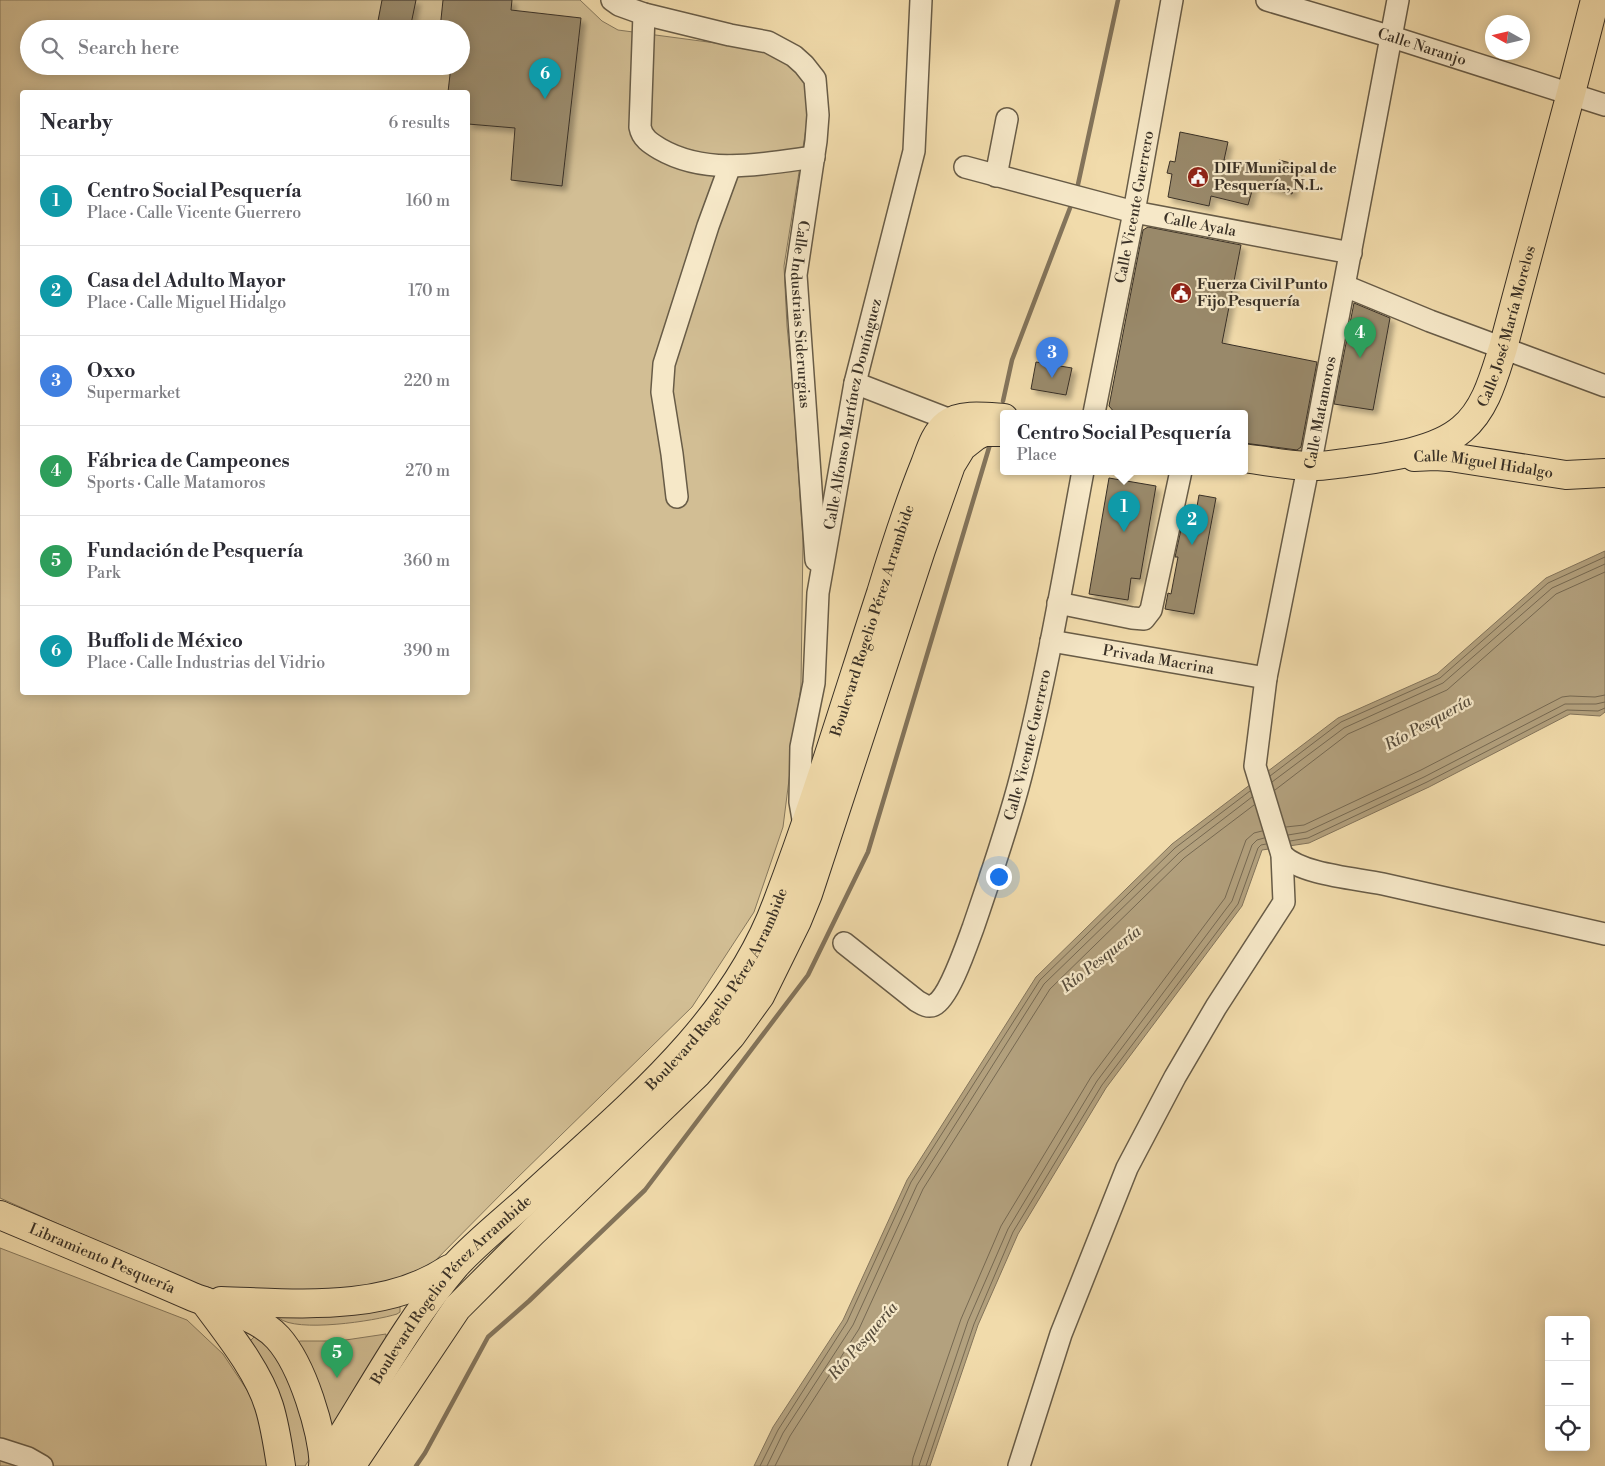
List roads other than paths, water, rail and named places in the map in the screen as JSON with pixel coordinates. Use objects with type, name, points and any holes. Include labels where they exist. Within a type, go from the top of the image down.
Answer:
[{"type":"main road","name":"Calle José María Morelos","points":[[1248,459],[1308,470],[1367,460],[1410,452],[1432,445],[1455,434],[1471,419],[1483,402],[1503,348],[1594,0]]},
{"type":"main road","points":[[953,421],[976,416],[1000,418]]},
{"type":"main road","name":"Boulevard Rogelio Pérez Arrambide","points":[[351,1466],[457,1308],[697,1074],[731,1036],[760,996],[797,921],[808,894],[817,833],[912,495],[935,440],[946,425],[953,421]]},
{"type":"main road","points":[[976,436],[984,432],[1000,432]]},
{"type":"main road","name":"Boulevard Rogelio Pérez Arrambide","points":[[324,1465],[416,1319],[458,1263],[643,1093],[716,1014],[759,946],[817,833],[942,487],[957,454],[962,447],[976,436]]},
{"type":"main road","name":"Calle Miguel Hidalgo","points":[[1248,465],[1308,470],[1316,473],[1420,456],[1435,456],[1566,475],[1605,473]]},
{"type":"main road","name":"Libramiento Pesquería","points":[[0,1215],[246,1317],[263,1326],[278,1338],[302,1377],[313,1407],[324,1465]]},
{"type":"main road","points":[[204,1301],[304,1303],[357,1300],[383,1296],[426,1283],[458,1263]]},
{"type":"main road","points":[[204,1301],[258,1379],[269,1404],[281,1466]]},
{"type":"street","name":"Calle Alfonso Martínez Domínguez","points":[[817,833],[801,817],[800,747],[814,683],[818,593],[855,383],[914,151],[921,0]]},
{"type":"street","name":"Calle Vicente Guerrero","points":[[1095,410],[1134,212],[1172,0]]},
{"type":"street","name":"Calle Naranjo","points":[[1267,0],[1392,37],[1605,105]]},
{"type":"street","name":"Calle Matamoros","points":[[1282,856],[1255,766],[1266,678],[1345,286],[1398,0]]},
{"type":"street","name":"Calle Industrias Siderurgias","points":[[617,2],[644,14],[730,35],[768,42],[794,56],[815,79],[818,115],[814,157],[796,275],[818,593]]},
{"type":"street","points":[[644,14],[640,127],[642,136],[649,142],[667,153],[689,161],[730,166],[814,157]]},
{"type":"street","points":[[996,176],[1008,119]]},
{"type":"street","points":[[677,497],[662,392],[662,372],[708,226],[730,166]]},
{"type":"street","name":"Calle Ayala","points":[[965,167],[1134,212],[1351,253]]},
{"type":"street","points":[[1345,286],[1430,321],[1605,386]]},
{"type":"street","points":[[855,383],[953,421],[976,436]]},
{"type":"street","name":"Calle Vicente Guerrero","points":[[844,943],[917,1001],[925,1005],[932,1006],[940,1000],[947,990],[964,952],[989,881],[1021,776],[1051,641],[1082,475]]},
{"type":"street","points":[[1058,603],[1144,619],[1152,610],[1180,475]]},
{"type":"street","name":"Privada Macrina","points":[[1051,641],[1266,678]]},
{"type":"street","points":[[1282,856],[1305,869],[1379,883],[1605,934]]},
{"type":"street","points":[[1019,1466],[1061,1334],[1127,1168],[1175,1077],[1216,1007],[1284,902],[1282,856]]},
{"type":"street","points":[[0,1449],[28,1458],[42,1466]]},
{"type":"water","name":"Río Pesquería","points":[[1605,551],[1605,712],[1600,716],[1570,714],[1429,787],[1309,843],[1262,850],[1242,906],[1106,1088],[1018,1234],[978,1325],[930,1466],[754,1466],[773,1427],[843,1320],[907,1180],[1036,977],[1172,844],[1338,718],[1437,674],[1546,578]]},
{"type":"waterway","points":[[1077,189],[1118,0]]},
{"type":"waterway","points":[[1003,401],[1012,360],[1070,208]]},
{"type":"waterway","points":[[416,1466],[425,1453],[488,1337],[529,1301],[645,1190],[808,975],[868,852],[991,441]]},
{"type":"place","name":"Buffoli de México","points":[[545,99]]},
{"type":"place","name":"DIF Municipal de Pesquería, N.L.","points":[[1198,177]]},
{"type":"place","name":"Fuerza Civil Punto Fijo Pesquería","points":[[1181,293]]},
{"type":"place","name":"Fábrica de Campeones","points":[[1360,358]]},
{"type":"place","name":"Oxxo","points":[[1052,378]]},
{"type":"place","name":"Centro Social Pesquería","points":[[1124,532]]},
{"type":"place","name":"Casa del Adulto Mayor","points":[[1192,545]]},
{"type":"place","name":"Fundación de Pesquería","points":[[337,1378]]}]
